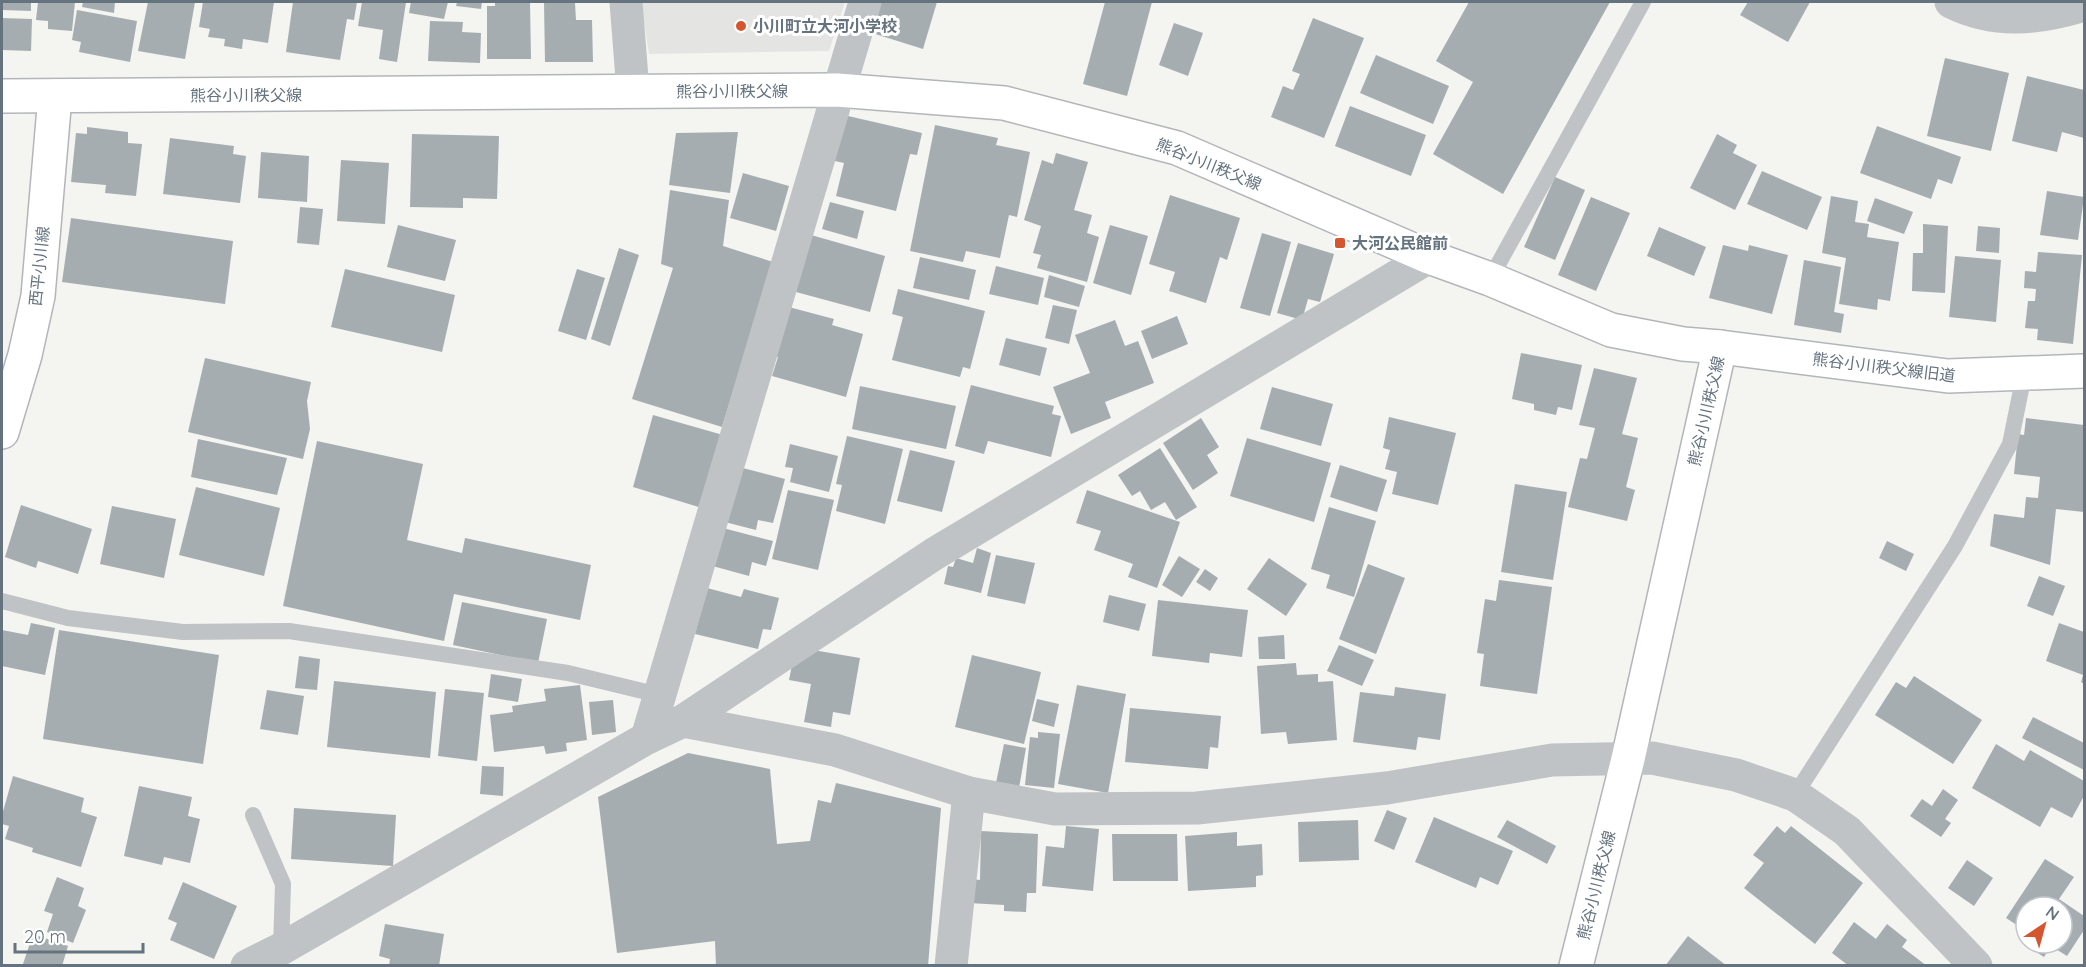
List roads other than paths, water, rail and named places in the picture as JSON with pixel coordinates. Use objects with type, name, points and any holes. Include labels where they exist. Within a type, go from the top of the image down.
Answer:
[{"type":"main road","name":"熊谷小川秩父線","points":[[2,96],[837,90],[1004,103],[1177,148],[1430,257],[1490,279],[1611,330],[1683,344],[1720,347],[1628,759],[1576,966]]},
{"type":"main road","name":"西平小川線","points":[[2,432],[25,355],[38,296],[55,96]]},
{"type":"main road","name":"熊谷小川秩父線旧道","points":[[1720,347],[1948,376],[2085,371]]},
{"type":"street","points":[[626,2],[633,92]]},
{"type":"street","points":[[646,738],[865,2]]},
{"type":"street","points":[[1951,2],[1974,13],[2029,18],[2085,5]]},
{"type":"street","points":[[247,966],[281,949],[646,738],[683,721],[934,554],[1430,257]]},
{"type":"street","points":[[683,721],[835,750],[969,793],[1055,809],[1197,808],[1387,788],[1552,760],[1652,758],[1736,775],[1796,795],[1847,831],[1976,966]]},
{"type":"street","points":[[951,966],[969,793]]},
{"type":"lane","points":[[1490,279],[1643,2]]},
{"type":"lane","points":[[1796,795],[1955,546],[2010,444],[2024,375]]},
{"type":"lane","points":[[2,601],[68,618],[183,632],[290,631],[568,673],[659,695]]},
{"type":"lane","points":[[254,816],[283,884],[281,949]]},
{"type":"place","name":"小川町立大河小学校","points":[[741,26]]},
{"type":"place","name":"大河公民館前","points":[[1340,243]]}]
